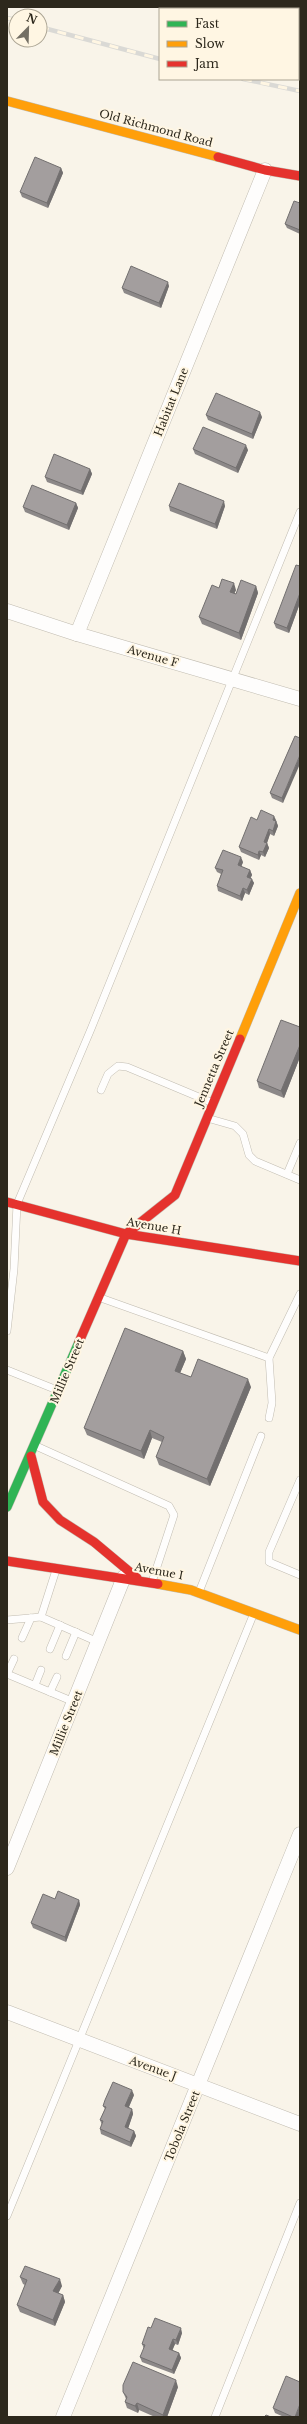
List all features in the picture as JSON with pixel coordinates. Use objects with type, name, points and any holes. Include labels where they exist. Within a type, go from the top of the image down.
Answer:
[{"type":"street","name":"Old Richmond Road","points":[[7,100],[265,170],[300,176]]},
{"type":"street","name":"Habitat Lane","points":[[78,634],[265,170]]},
{"type":"street","name":"Avenue F","points":[[7,611],[78,634],[300,699]]},
{"type":"street","name":"Jennetta Street","points":[[126,1234],[175,1195],[300,893]]},
{"type":"street","name":"Avenue H","points":[[7,1202],[126,1234],[300,1261]]},
{"type":"street","name":"Millie Street","points":[[7,1507],[31,1456],[126,1234]]},
{"type":"street","points":[[31,1456],[43,1502],[60,1520],[94,1542],[131,1578]]},
{"type":"street","name":"Avenue I","points":[[7,1561],[131,1578],[199,1592],[254,1611],[300,1630]]},
{"type":"street","name":"Millie Street","points":[[7,1868],[98,1642],[131,1578]]},
{"type":"street","name":"Tobola Street","points":[[63,2417],[300,1834]]},
{"type":"street","name":"Avenue J","points":[[7,2012],[79,2041],[198,2084],[300,2124]]},
{"type":"lane","points":[[7,1331],[10,1268],[17,1204],[300,512]]},
{"type":"lane","points":[[101,1090],[108,1074],[118,1066],[127,1067],[213,1103]]},
{"type":"lane","points":[[207,1118],[235,1126],[243,1134],[249,1155],[255,1161],[300,1180]]},
{"type":"lane","points":[[286,1174],[300,1143]]},
{"type":"lane","points":[[269,1418],[272,1403],[270,1358],[300,1294]]},
{"type":"lane","points":[[98,1297],[270,1358]]},
{"type":"lane","points":[[7,1370],[58,1390]]},
{"type":"lane","points":[[199,1592],[261,1436]]},
{"type":"lane","points":[[35,1446],[169,1506],[174,1515],[152,1582]]},
{"type":"lane","points":[[300,1480],[269,1552],[269,1562],[300,1575]]},
{"type":"lane","points":[[41,1617],[57,1568]]},
{"type":"lane","points":[[7,2216],[254,1611]]},
{"type":"lane","points":[[7,1620],[41,1617],[98,1642]]},
{"type":"lane","points":[[22,1638],[31,1618]]},
{"type":"lane","points":[[50,1650],[60,1625]]},
{"type":"lane","points":[[66,1656],[76,1632]]},
{"type":"lane","points":[[14,1659],[7,1674],[74,1702]]},
{"type":"lane","points":[[34,1686],[41,1670]]},
{"type":"lane","points":[[50,1692],[57,1677]]},
{"type":"lane","points":[[215,2417],[300,2203]]},
{"type":"building","points":[[35,157],[61,168],[47,203],[20,192]]},
{"type":"building","points":[[294,201],[300,203],[300,230],[285,224]]},
{"type":"building","points":[[131,266],[168,282],[159,303],[122,288]]},
{"type":"building","points":[[216,393],[260,412],[252,434],[206,415]]},
{"type":"building","points":[[203,427],[246,445],[236,468],[193,449]]},
{"type":"building","points":[[54,454],[90,469],[81,491],[45,477]]},
{"type":"building","points":[[179,483],[224,501],[215,524],[169,506]]},
{"type":"building","points":[[32,485],[76,503],[67,525],[23,507]]},
{"type":"building","points":[[296,565],[300,566],[300,593],[287,628],[274,623]]},
{"type":"building","points":[[222,579],[234,583],[230,592],[236,594],[241,580],[256,586],[239,633],[199,617],[212,585],[219,588]]},
{"type":"building","points":[[295,736],[300,738],[300,755],[282,798],[270,793]]},
{"type":"building","points":[[261,810],[274,816],[273,820],[276,821],[273,831],[269,829],[264,842],[267,843],[263,852],[259,851],[258,855],[239,847],[251,817],[257,820]]},
{"type":"building","points":[[223,850],[241,857],[238,865],[250,870],[247,877],[252,879],[247,890],[243,888],[240,896],[217,886],[223,870],[215,868]]},
{"type":"building","points":[[281,1020],[300,1027],[300,1045],[281,1091],[257,1081]]},
{"type":"building","points":[[125,1328],[183,1351],[175,1371],[191,1377],[198,1359],[248,1379],[207,1479],[156,1457],[164,1437],[150,1430],[141,1451],[84,1428]]},
{"type":"building","points":[[58,1891],[79,1900],[65,1937],[31,1923],[43,1894],[55,1899]]},
{"type":"building","points":[[113,2082],[132,2090],[125,2106],[132,2109],[125,2127],[134,2131],[130,2142],[100,2129],[103,2121],[100,2120],[106,2107],[103,2106]]},
{"type":"building","points":[[25,2266],[60,2279],[53,2291],[63,2295],[53,2320],[17,2305],[27,2280],[20,2277]]},
{"type":"building","points":[[155,2318],[181,2328],[176,2340],[173,2339],[169,2349],[179,2353],[172,2370],[140,2357],[145,2345],[142,2344],[148,2327],[151,2328]]},
{"type":"building","points":[[133,2362],[176,2380],[163,2415],[137,2403],[135,2406],[125,2402],[127,2397],[123,2392],[123,2385]]},
{"type":"building","points":[[286,2376],[300,2382],[300,2404],[295,2417],[273,2408]]},
{"type":"railway","points":[[287,7],[292,8]]},
{"type":"railway","points":[[48,29],[159,59]]},
{"type":"railway","points":[[248,80],[300,91]]},
{"type":"traffic: fast","points":[[7,1507],[79,1342]]},
{"type":"traffic: slow","points":[[7,101],[218,157]]},
{"type":"traffic: slow","points":[[240,1039],[300,893]]},
{"type":"traffic: slow","points":[[158,1584],[191,1590],[300,1630]]},
{"type":"traffic: jam","points":[[218,157],[265,170],[300,176]]},
{"type":"traffic: jam","points":[[79,1342],[126,1234],[175,1195],[240,1039]]},
{"type":"traffic: jam","points":[[7,1202],[126,1234],[300,1261]]},
{"type":"traffic: jam","points":[[31,1456],[43,1502],[60,1520],[94,1542],[137,1578]]},
{"type":"traffic: jam","points":[[7,1561],[158,1584]]}]
